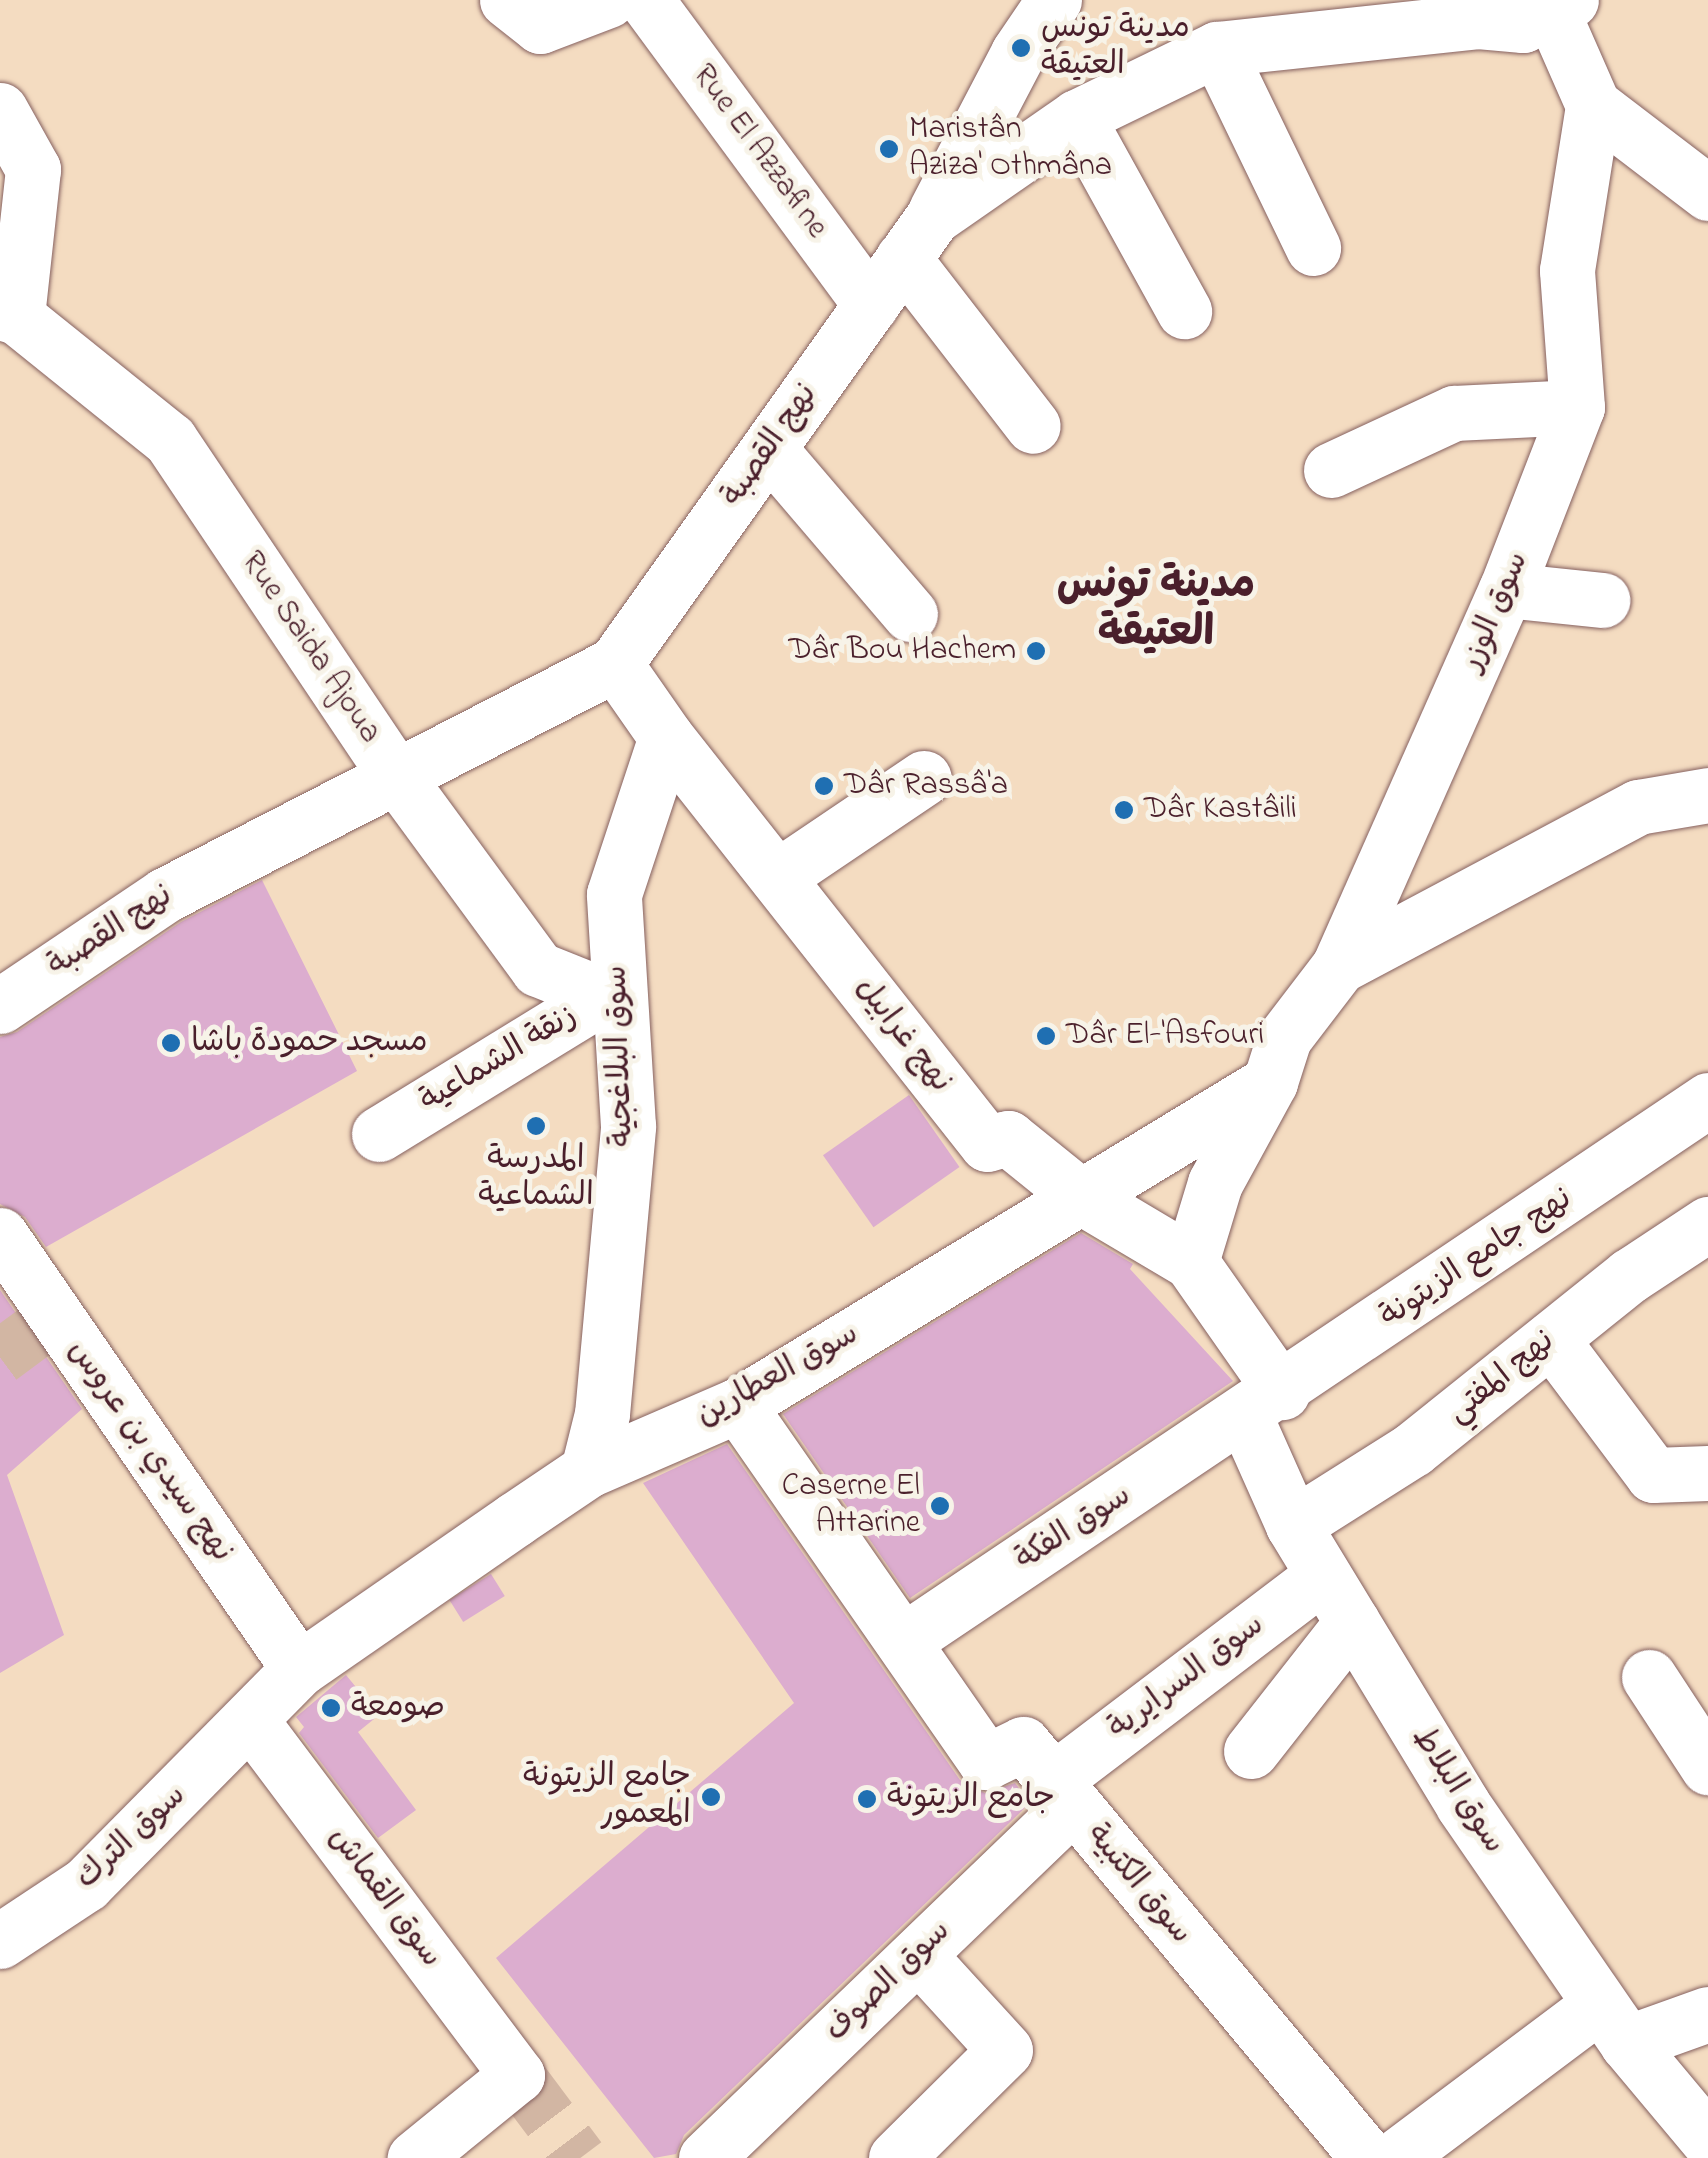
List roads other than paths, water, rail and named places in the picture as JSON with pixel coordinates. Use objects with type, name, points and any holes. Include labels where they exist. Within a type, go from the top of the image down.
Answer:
[{"type":"street","points":[[508,0],[540,26],[608,0]]},
{"type":"street","name":"Rue El Azzafine","points":[[646,0],[871,305]]},
{"type":"street","points":[[1033,426],[918,238],[1018,53],[1054,0]]},
{"type":"street","points":[[1557,3],[1594,105],[1708,193]]},
{"type":"street","name":"نهج القصبة","points":[[0,1006],[116,923],[394,773],[615,664],[918,238],[1077,117],[1217,48],[1478,22],[1523,25],[1557,3]]},
{"type":"street","points":[[1217,48],[1313,248]]},
{"type":"street","name":"سوق الوزر","points":[[1270,1082],[1284,1038],[1339,966],[1506,590],[1577,408],[1568,270],[1594,105]]},
{"type":"street","points":[[0,110],[33,169],[8,314]]},
{"type":"street","points":[[1077,117],[1184,312]]},
{"type":"street","name":"Rue Saida Ajoua","points":[[8,314],[170,440],[394,773],[538,969],[612,991]]},
{"type":"street","points":[[1331,470],[1454,413],[1577,408]]},
{"type":"street","points":[[768,449],[910,614]]},
{"type":"street","points":[[1506,590],[1602,600]]},
{"type":"street","points":[[615,664],[666,737]]},
{"type":"street","name":"نهج غرابيل","points":[[666,737],[987,1144],[1008,1138],[1080,1196],[1191,1262],[1263,1405]]},
{"type":"street","name":"سوق البلاغجية","points":[[588,1470],[602,1414],[628,1126],[612,991],[614,894],[666,737]]},
{"type":"street","points":[[777,877],[924,778]]},
{"type":"street","points":[[1339,966],[1638,807],[1708,794]]},
{"type":"street","name":"زنقة الشماعية","points":[[379,1134],[612,991]]},
{"type":"street","points":[[1191,1262],[1215,1182],[1270,1082]]},
{"type":"street","name":"سوق العطارين","points":[[251,1720],[298,1668],[588,1470],[738,1405],[1270,1082]]},
{"type":"street","name":"نهج جامع الزيتونة","points":[[1263,1405],[1708,1100]]},
{"type":"street","name":"نهج المفتي","points":[[1292,1525],[1413,1449],[1550,1339],[1708,1224]]},
{"type":"street","name":"نهج سيدي بن عروس","points":[[0,1235],[49,1322],[298,1668]]},
{"type":"street","points":[[1550,1339],[1653,1475],[1708,1473]]},
{"type":"street","name":"سوق الكتبية","points":[[738,1405],[986,1762],[1023,1744],[1368,2158]]},
{"type":"street","name":"سوق البلاط","points":[[1263,1405],[1292,1525],[1463,1806],[1613,2024],[1708,2140]]},
{"type":"street","name":"سوق الفكة","points":[[903,1641],[1263,1405]]},
{"type":"street","name":"سوق السرايرية","points":[[1062,1794],[1323,1575]]},
{"type":"street","points":[[1250,1751],[1352,1622]]},
{"type":"street","points":[[1649,1676],[1708,1767]]},
{"type":"street","name":"سوق الترك","points":[[0,1941],[86,1884],[251,1720]]},
{"type":"street","name":"سوق القماش","points":[[251,1720],[516,2075],[414,2158]]},
{"type":"street","name":"سوق الصوف","points":[[706,2158],[921,1958],[1062,1794]]},
{"type":"street","points":[[896,2158],[1005,2050],[921,1958]]},
{"type":"street","points":[[1394,2158],[1613,2024],[1708,2014]]},
{"type":"tunnel","points":[[0,1357],[42,1326]]},
{"type":"tunnel","points":[[517,2075],[579,2158]]},
{"type":"place","name":"مدينة تونس العتيقة","points":[[1021,48]]},
{"type":"place","name":"Maristân Aziza' Othmâna","points":[[889,149]]},
{"type":"place","name":"Dâr Bou Hachem","points":[[1036,651]]},
{"type":"place","name":"Dâr Rassâ'a","points":[[824,786]]},
{"type":"place","name":"Dâr Kastâili","points":[[1124,810]]},
{"type":"place","name":"Dâr El-'Asfouri","points":[[1046,1036]]},
{"type":"place","name":"مسجد حمودة باشا","points":[[171,1043]]},
{"type":"place","name":"المدرسة الشماعية","points":[[536,1126]]},
{"type":"place","name":"Caserne El Attarine","points":[[940,1506]]},
{"type":"place","name":"صومعة","points":[[331,1708]]},
{"type":"place","name":"جامع الزيتونة المعمور","points":[[711,1797]]},
{"type":"place","name":"جامع الزيتونة","points":[[867,1799]]},
{"type":"district","name":"مدينة تونس العتيقة","points":[[1156,610]]}]
